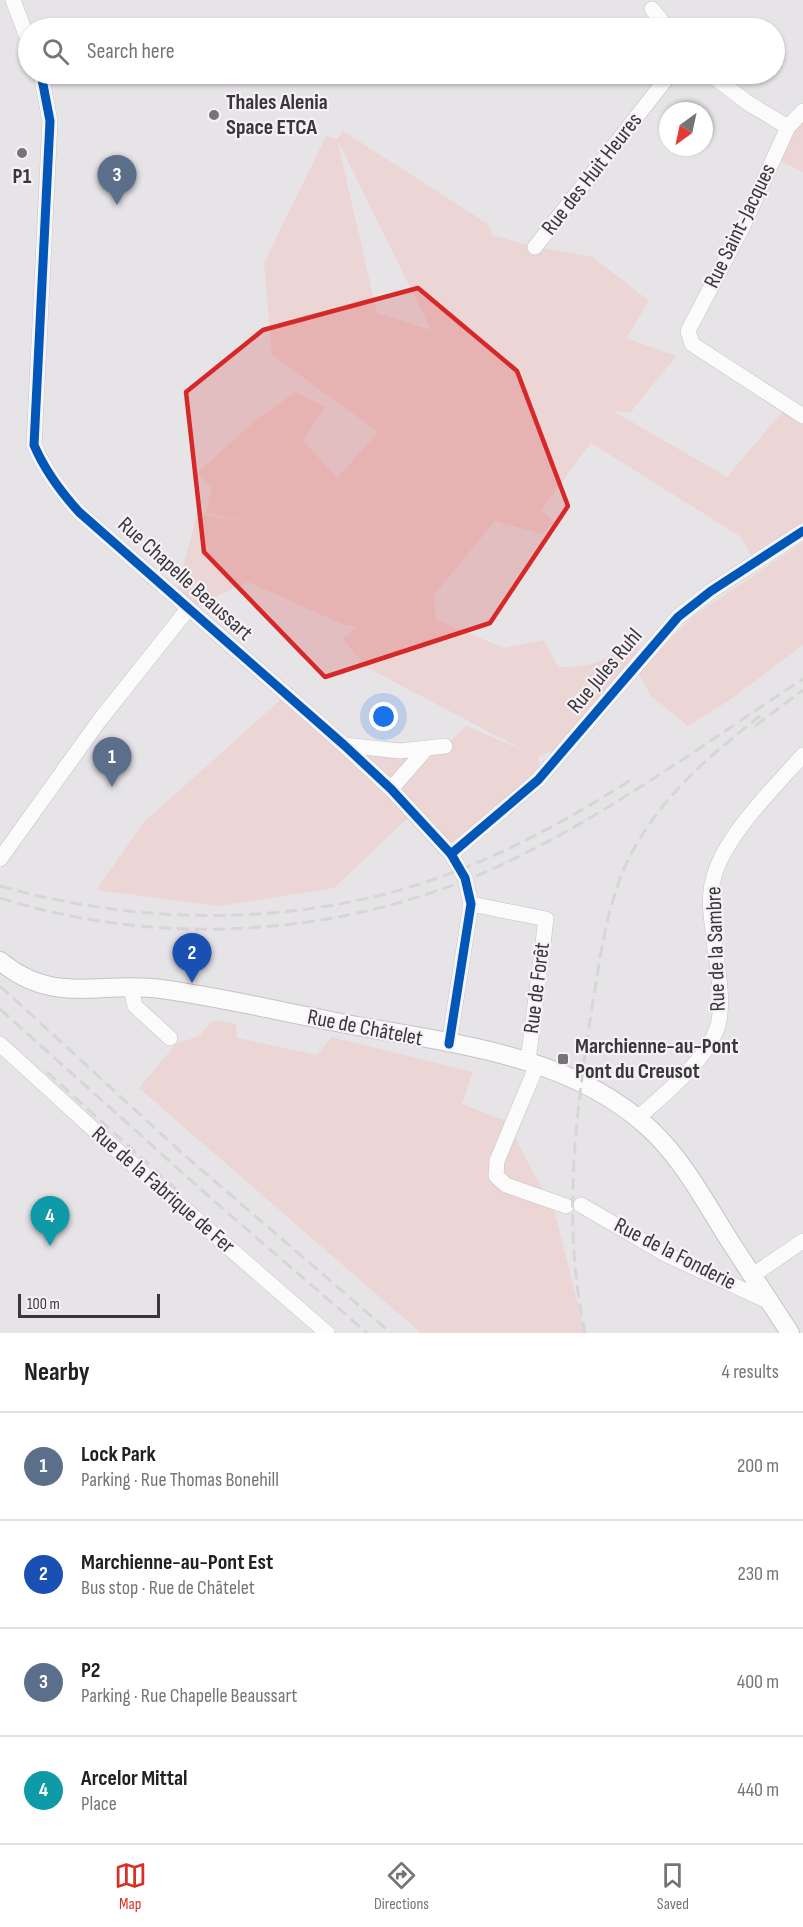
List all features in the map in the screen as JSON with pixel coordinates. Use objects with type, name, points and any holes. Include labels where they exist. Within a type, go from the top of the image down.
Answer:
[{"type":"main road","name":"Rue de Châtelet","points":[[4,964],[32,981],[56,988],[79,990],[160,988],[449,1044],[532,1063],[581,1080],[638,1118],[668,1147],[691,1177],[790,1333]]},
{"type":"street","points":[[13,0],[20,18]]},
{"type":"street","points":[[651,9],[659,18]]},
{"type":"street","name":"Rue Chapelle Beaussart","points":[[43,84],[50,121],[34,445],[44,468],[72,504],[344,745],[391,789],[451,854],[465,878],[471,904],[449,1044]]},
{"type":"street","name":"Rue des Huit Heures","points":[[535,247],[662,84]]},
{"type":"street","points":[[723,84],[748,103],[788,127]]},
{"type":"street","name":"Rue Saint-Jacques","points":[[803,111],[788,127],[743,226],[688,331],[692,344],[803,416]]},
{"type":"street","name":"Rue Jules Ruhl","points":[[451,854],[538,780],[678,617],[711,591],[803,531]]},
{"type":"street","points":[[0,859],[99,721],[188,609]]},
{"type":"street","points":[[344,745],[400,751],[445,746]]},
{"type":"street","points":[[391,789],[426,749]]},
{"type":"street","name":"Rue de la Sambre","points":[[638,1118],[698,1059],[715,1033],[720,1011],[710,897],[713,878],[720,860],[739,830],[803,755]]},
{"type":"street","name":"Rue de Forêt","points":[[471,904],[546,919],[532,1063]]},
{"type":"street","points":[[131,989],[135,1006],[170,1038]]},
{"type":"street","name":"Rue de la Fabrique de Fer","points":[[0,1044],[104,1139],[327,1333]]},
{"type":"street","name":"Rue de la Fonderie","points":[[532,1063],[498,1161],[496,1176],[506,1185],[574,1206],[667,1255],[770,1302]]},
{"type":"street","points":[[753,1275],[803,1241]]},
{"type":"highlighted area","points":[[418,288],[517,371],[568,506],[490,623],[325,677],[204,552],[186,392],[263,330]]},
{"type":"shaded area","points":[[803,120],[803,172],[780,161],[794,131]]},
{"type":"shaded area","points":[[343,131],[488,224],[492,235],[535,247],[593,257],[649,301],[626,338],[676,356],[630,413],[613,411],[727,477],[787,406],[803,416],[803,529],[752,557],[741,537],[591,443],[541,510],[554,522],[542,534],[495,521],[434,595],[436,620],[504,648],[544,640],[558,667],[573,667],[603,660],[639,632],[639,649],[563,746],[538,757],[541,776],[451,854],[412,814],[334,888],[219,906],[96,890],[144,822],[286,695],[350,753],[445,746],[466,726],[529,753],[366,667],[343,639],[357,627],[344,625],[248,582],[188,609],[175,598],[197,514],[253,523],[206,513],[212,488],[197,473],[255,421],[295,392],[325,407],[303,440],[337,478],[378,432],[272,355],[264,263],[326,136],[337,139]],"holes":[[[339,143],[431,330],[377,313]]]},
{"type":"shaded area","points":[[803,542],[803,645],[733,698],[688,726],[651,696],[637,671],[695,615]]},
{"type":"shaded area","points":[[213,1020],[236,1024],[237,1038],[317,1055],[331,1037],[473,1072],[462,1104],[506,1121],[555,1213],[585,1333],[421,1333],[139,1088],[176,1044],[199,1036]]},
{"type":"railway","points":[[0,898],[62,914],[125,924],[189,929],[254,928],[317,921],[380,908],[442,889],[501,865],[580,824],[803,679]]},
{"type":"railway","points":[[755,726],[803,690]]},
{"type":"railway","points":[[585,1333],[574,1252],[576,1130],[586,1049],[610,910],[631,854],[657,814],[688,778],[760,716]]},
{"type":"railway","points":[[0,886],[58,900],[117,910],[176,915],[236,915],[296,910],[355,901],[413,886],[490,857],[553,826],[634,778]]},
{"type":"railway","points":[[0,986],[182,1153],[391,1333]]},
{"type":"railway","points":[[0,1009],[214,1201],[367,1333]]},
{"type":"railway","points":[[47,1072],[178,1191]]},
{"type":"cycle path","points":[[43,84],[50,121],[34,445],[54,480],[79,512],[344,745],[391,789],[451,854],[465,878],[471,904],[449,1044]]},
{"type":"cycle path","points":[[451,854],[538,780],[678,617],[711,591],[803,531]]},
{"type":"place","name":"Thales Alenia Space ETCA","points":[[214,115]]},
{"type":"place","name":"P1","points":[[22,153]]},
{"type":"place","name":"P2","points":[[117,205]]},
{"type":"place","name":"Lock Park","points":[[112,787]]},
{"type":"place","name":"Marchienne-au-Pont Est","points":[[192,983]]},
{"type":"place","name":"Marchienne-au-Pont Pont du Creusot","points":[[563,1059]]},
{"type":"place","name":"Arcelor Mittal","points":[[50,1246]]}]
